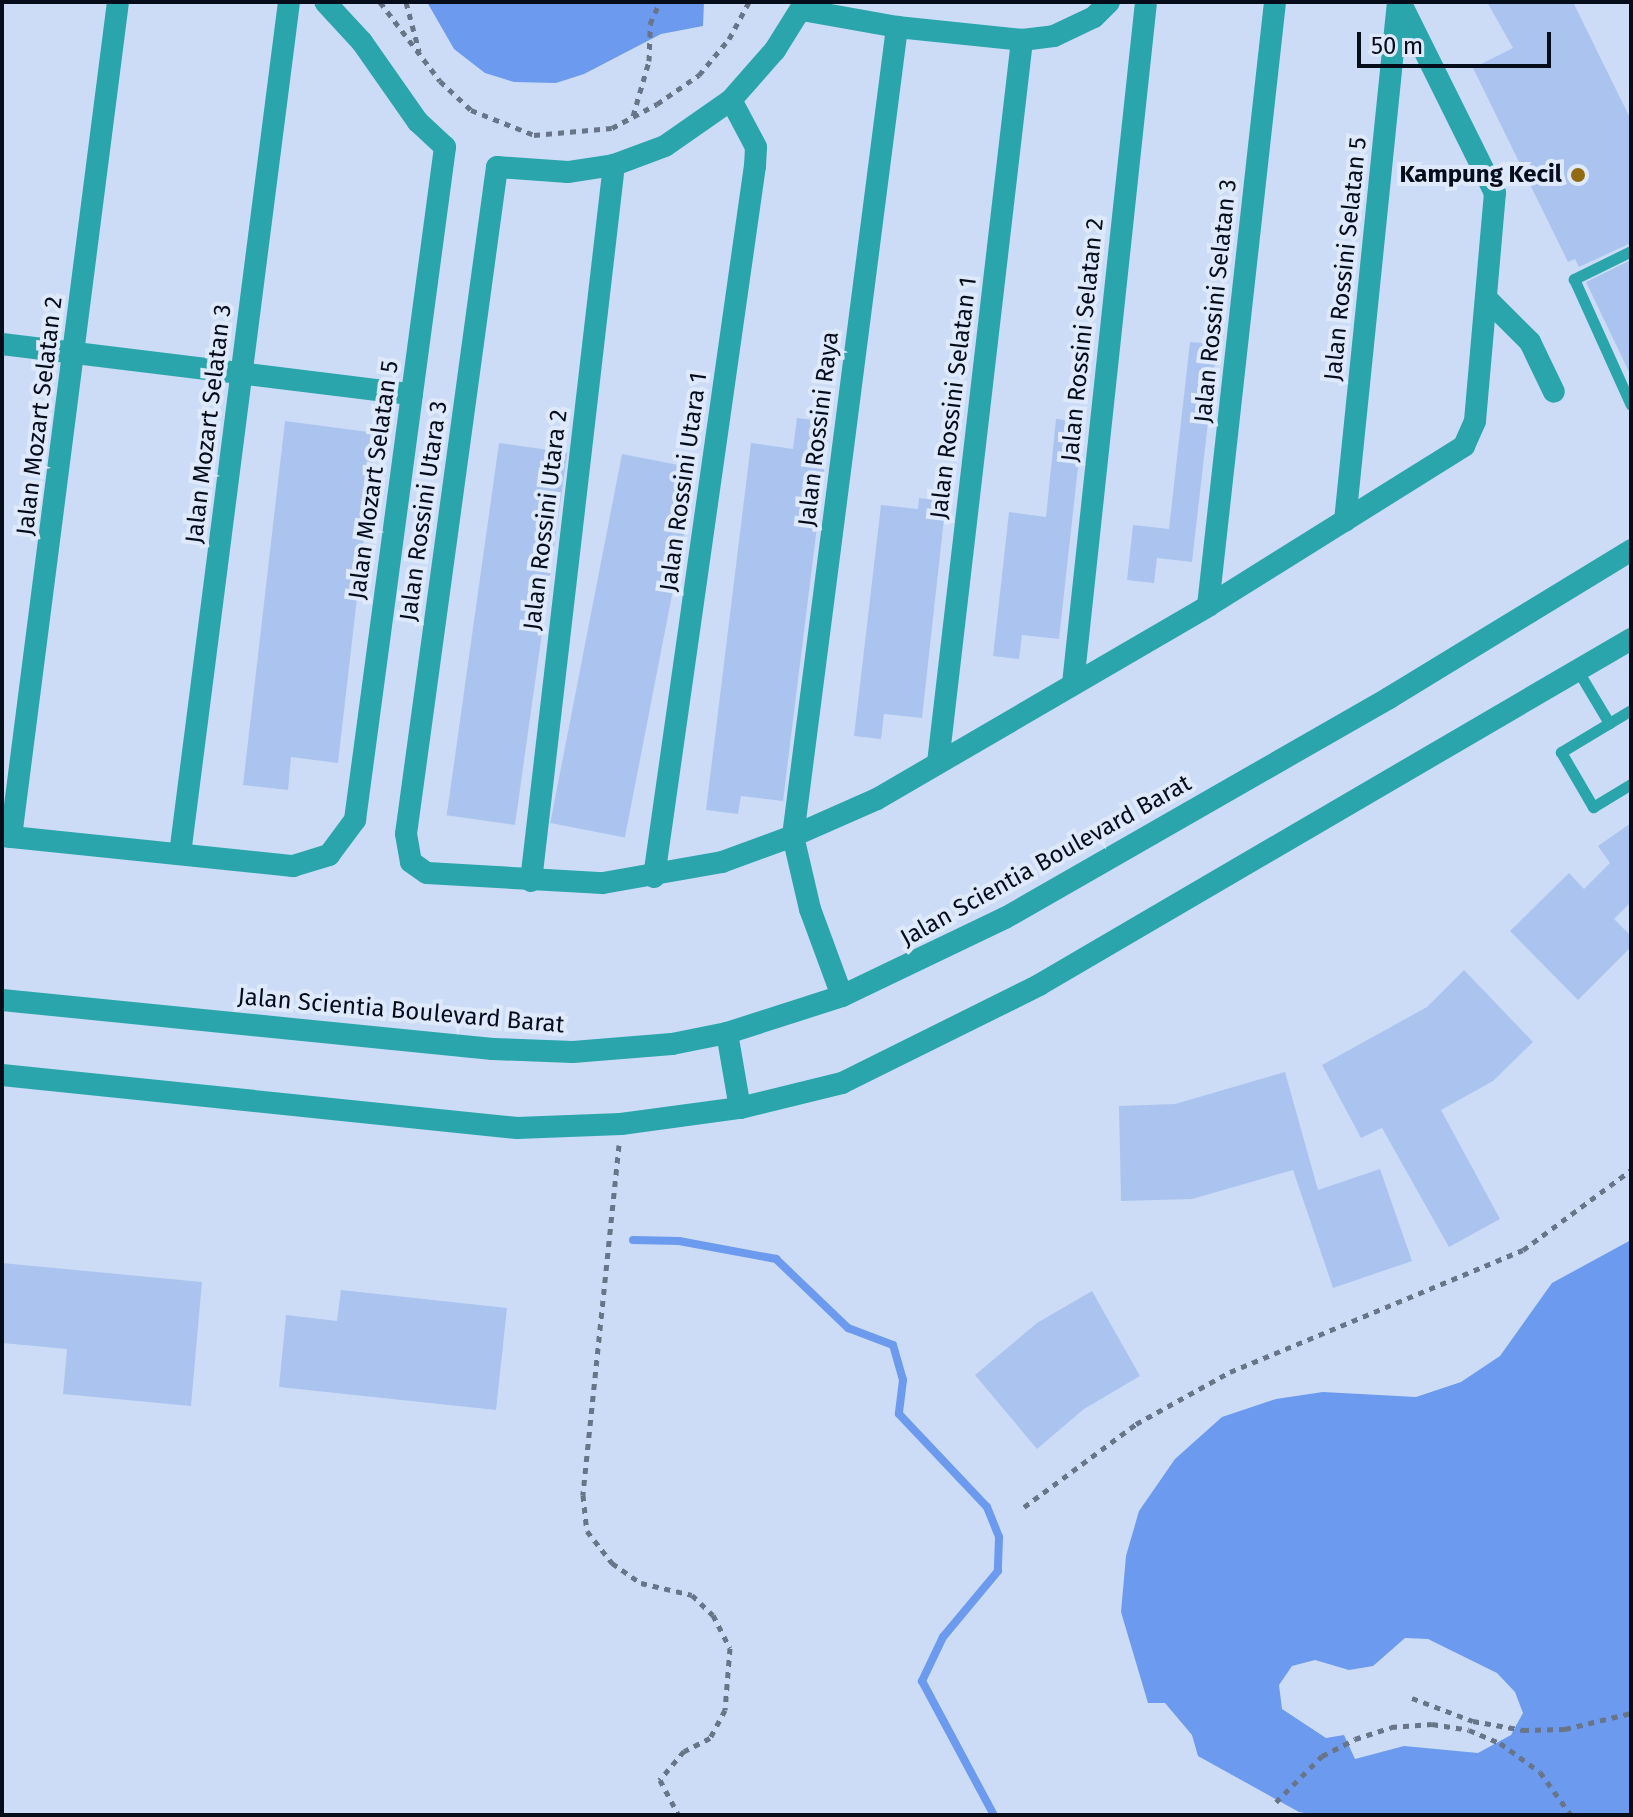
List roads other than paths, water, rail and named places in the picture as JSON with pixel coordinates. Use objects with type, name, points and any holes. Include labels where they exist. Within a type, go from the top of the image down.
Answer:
[{"type":"street","name":"Jalan Mozart Selatan 2","points":[[7,836],[75,353],[118,2]]},
{"type":"street","name":"Jalan Mozart Selatan 3","points":[[180,854],[289,2]]},
{"type":"street","name":"Jalan Mozart Selatan 5","points":[[180,854],[293,866],[329,855],[355,820],[445,147],[418,122],[362,42],[325,2]]},
{"type":"street","points":[[614,165],[665,146],[731,100],[804,6],[897,27],[1022,40],[1054,36],[1094,17],[1109,2]]},
{"type":"street","name":"Jalan Rossini Selatan 2","points":[[1073,684],[1146,2]]},
{"type":"street","name":"Jalan Rossini Selatan 3","points":[[1208,606],[1275,2]]},
{"type":"street","points":[[531,881],[603,883],[654,877],[722,862],[793,836],[877,799],[1208,606],[1464,446],[1469,437],[1495,193],[1399,2]]},
{"type":"street","name":"Jalan Rossini Selatan 5","points":[[1345,521],[1399,2]]},
{"type":"street","name":"Jalan Rossini Raya","points":[[793,836],[897,27]]},
{"type":"street","name":"Jalan Rossini Selatan 1","points":[[938,763],[1022,40]]},
{"type":"street","name":"Jalan Rossini Utara 1","points":[[654,877],[755,166],[756,147],[731,100]]},
{"type":"street","name":"Jalan Rossini Utara 3","points":[[531,881],[427,873],[411,862],[406,834],[497,167],[568,172],[614,165]]},
{"type":"street","name":"Jalan Rossini Utara 2","points":[[531,881],[614,165]]},
{"type":"street","points":[[1486,298],[1530,342],[1554,392]]},
{"type":"street","points":[[2,344],[412,394]]},
{"type":"street","name":"Jalan Scientia Boulevard Barat","points":[[2,1000],[493,1049],[573,1052],[672,1044],[727,1033],[842,996],[1005,918],[1389,698],[1631,550]]},
{"type":"street","points":[[2,1075],[517,1128],[621,1124],[740,1108],[842,1083],[928,1044],[1039,985],[1631,639]]},
{"type":"street","points":[[7,836],[180,854]]},
{"type":"street","points":[[793,836],[810,909],[842,996]]},
{"type":"street","points":[[727,1033],[740,1108]]},
{"type":"lane","points":[[1631,251],[1574,279],[1631,405]]},
{"type":"lane","points":[[1578,671],[1609,723]]},
{"type":"lane","points":[[1631,710],[1561,752],[1593,807],[1631,784]]},
{"type":"water","points":[[427,2],[704,2],[703,26],[661,34],[584,74],[556,83],[514,82],[485,73],[454,49]]},
{"type":"water","points":[[1631,1240],[1631,1815],[1318,1815],[1299,1812],[1198,1756],[1192,1735],[1165,1703],[1148,1703],[1121,1612],[1126,1556],[1139,1511],[1175,1459],[1222,1417],[1276,1399],[1323,1392],[1416,1397],[1461,1382],[1500,1356],[1552,1283]],"holes":[[[1405,1638],[1428,1639],[1497,1673],[1515,1692],[1523,1713],[1511,1735],[1478,1753],[1404,1746],[1355,1759],[1344,1735],[1326,1738],[1282,1709],[1279,1685],[1292,1666],[1315,1660],[1349,1670],[1373,1666]]]},
{"type":"waterway","points":[[633,1240],[679,1241],[776,1259],[848,1328],[893,1345],[903,1380],[899,1414],[987,1507],[999,1537],[998,1571],[943,1637],[922,1681],[994,1815]]},
{"type":"place","name":"Kampung Kecil","points":[[1578,175]]}]
